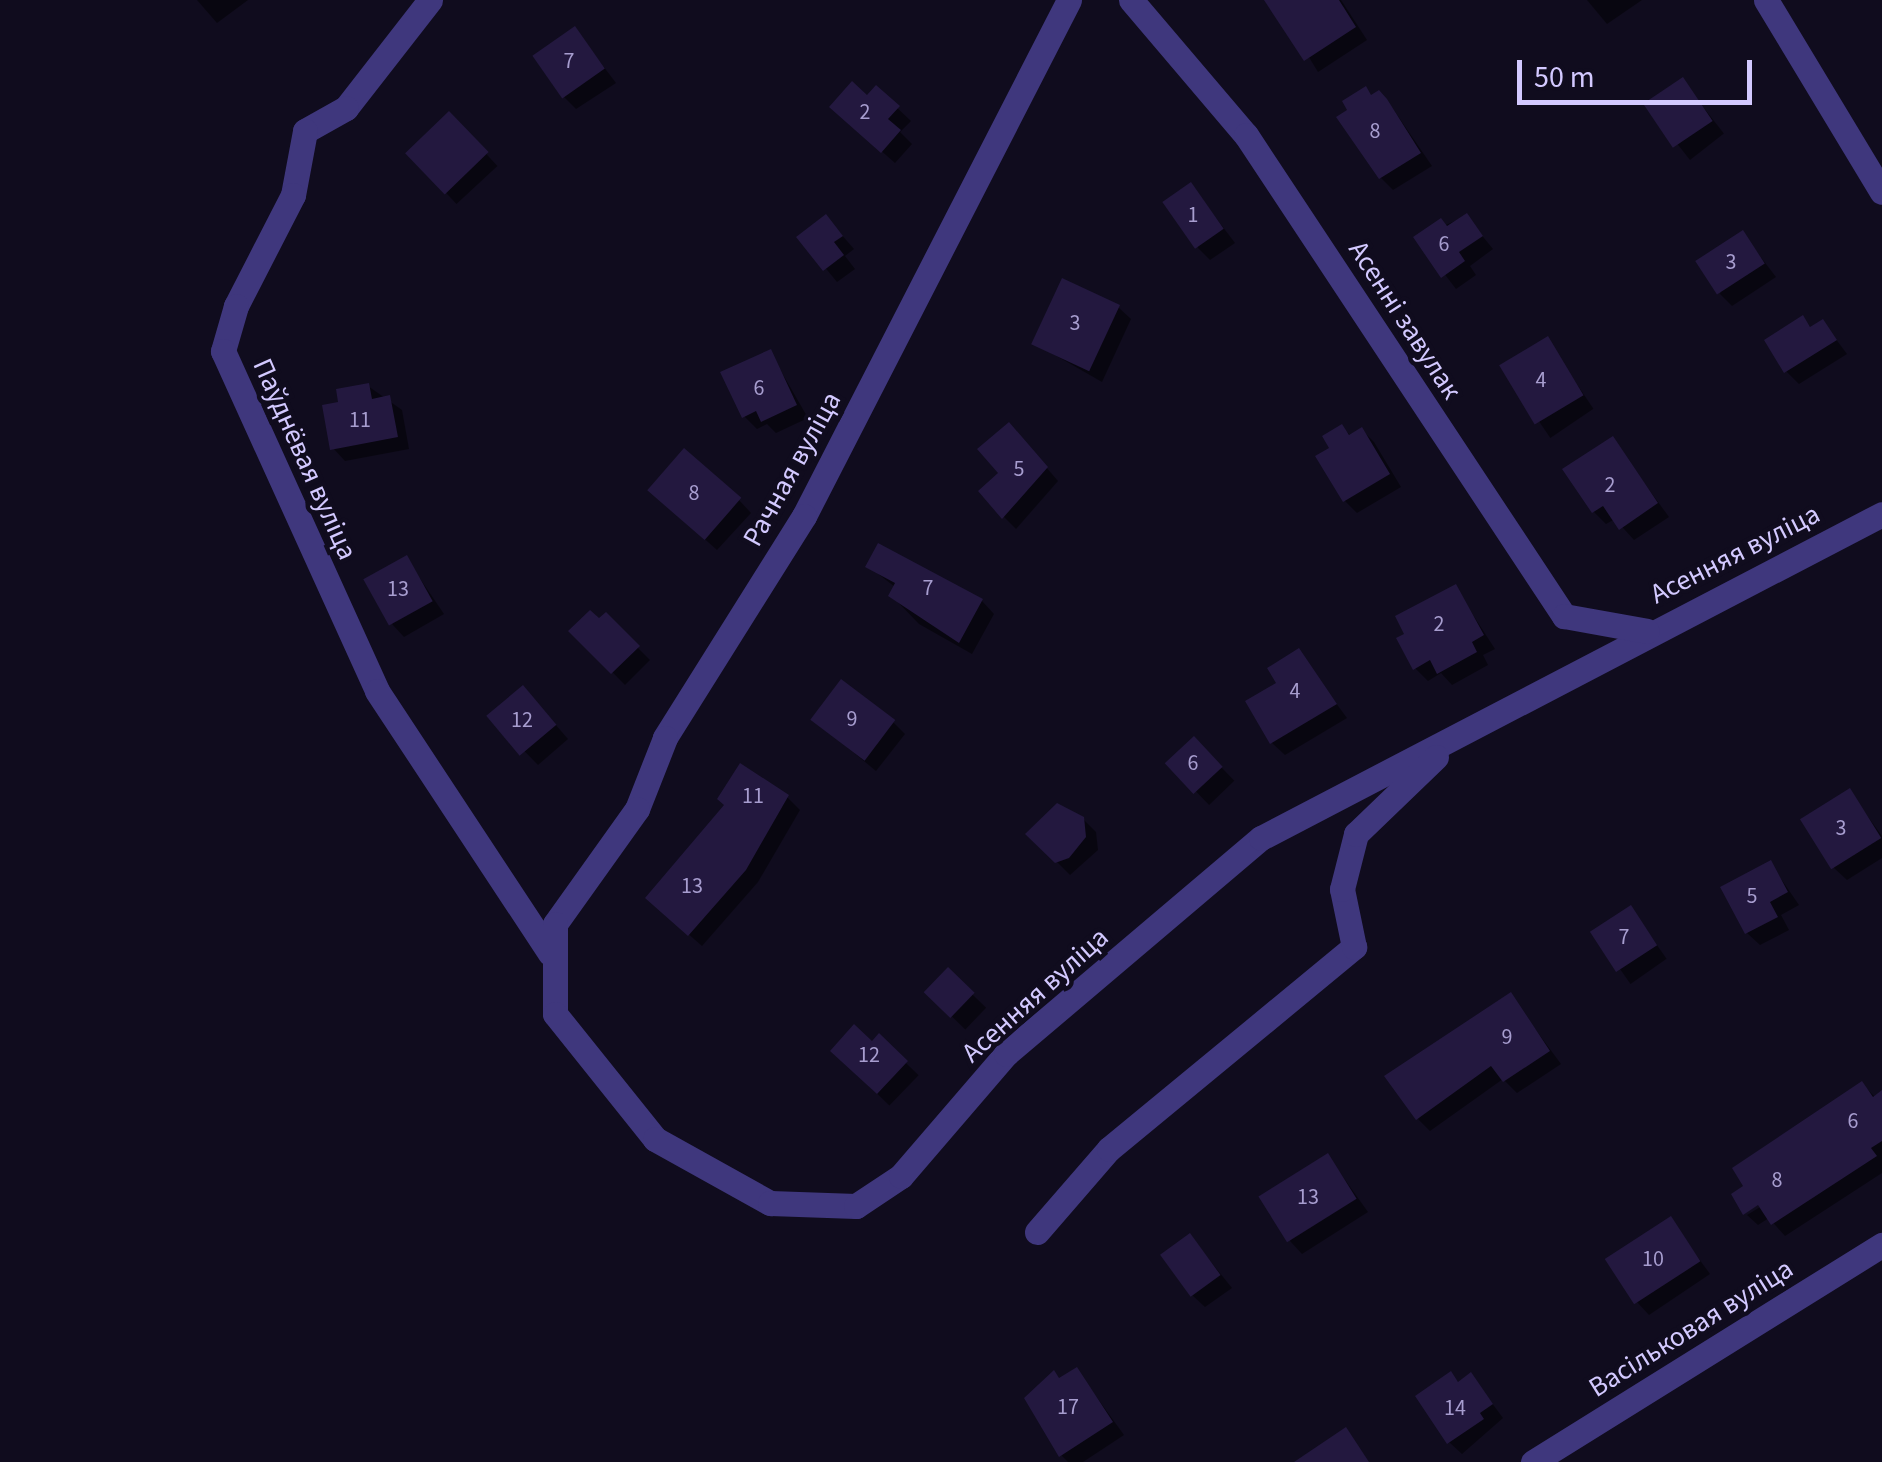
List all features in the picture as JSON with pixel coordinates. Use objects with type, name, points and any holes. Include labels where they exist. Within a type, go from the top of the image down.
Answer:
[{"type":"street","name":"Паўднёвая вуліца","points":[[430,0],[346,108],[305,131],[293,195],[236,306],[222,352],[377,691],[550,953]]},
{"type":"street","name":"Рачная вуліца","points":[[550,953],[555,924],[637,809],[665,738],[804,516],[1069,0]]},
{"type":"street","name":"Асенні завулак","points":[[1131,0],[1246,134],[1564,616],[1648,631]]},
{"type":"street","points":[[1766,0],[1879,186]]},
{"type":"street","name":"Асенняя вуліца","points":[[550,953],[555,1014],[655,1140],[770,1203],[856,1206],[901,1176],[1006,1054],[1261,838],[1458,737],[1648,631],[1882,514]]},
{"type":"street","name":"Асенняя вуліца","points":[[1037,1232],[1109,1149],[1354,947],[1342,889],[1356,834],[1458,737]]},
{"type":"street","name":"Васільковая вуліца","points":[[1533,1462],[1882,1245]]},
{"type":"building","points":[[1264,0],[1339,0],[1356,27],[1304,61]]},
{"type":"building","points":[[575,26],[605,69],[562,98],[532,56]]},
{"type":"building","points":[[1683,77],[1713,121],[1673,148],[1643,104]]},
{"type":"building","points":[[852,81],[867,95],[876,85],[900,106],[888,119],[901,130],[881,153],[829,107]]},
{"type":"building","points":[[1366,86],[1371,95],[1379,90],[1387,99],[1421,153],[1379,179],[1336,117],[1347,110],[1342,101]]},
{"type":"building","points":[[449,111],[489,152],[445,194],[405,153]]},
{"type":"building","points":[[1191,182],[1224,229],[1195,249],[1162,202]]},
{"type":"building","points":[[1467,213],[1483,236],[1459,252],[1465,261],[1441,278],[1413,237],[1441,218],[1447,226]]},
{"type":"building","points":[[826,214],[843,236],[834,242],[844,255],[823,271],[796,237]]},
{"type":"building","points":[[1743,230],[1765,264],[1717,295],[1695,261]]},
{"type":"building","points":[[1062,278],[1120,305],[1089,371],[1031,344]]},
{"type":"building","points":[[1803,315],[1810,327],[1823,319],[1837,340],[1784,373],[1764,340]]},
{"type":"building","points":[[1548,336],[1584,395],[1535,425],[1499,365]]},
{"type":"building","points":[[771,349],[797,405],[761,422],[756,411],[742,418],[720,372]]},
{"type":"building","points":[[369,383],[372,399],[390,395],[398,437],[330,450],[322,405],[338,402],[336,389]]},
{"type":"building","points":[[1009,422],[1048,467],[1002,519],[978,491],[998,473],[977,449]]},
{"type":"building","points":[[1342,424],[1349,435],[1362,427],[1390,474],[1343,502],[1315,456],[1329,448],[1322,436]]},
{"type":"building","points":[[1613,436],[1658,503],[1619,530],[1603,506],[1592,513],[1562,469]]},
{"type":"building","points":[[684,448],[741,498],[705,540],[647,490]]},
{"type":"building","points":[[878,543],[983,599],[959,643],[888,596],[895,583],[865,567]]},
{"type":"building","points":[[407,555],[433,601],[389,626],[363,579]]},
{"type":"building","points":[[1456,584],[1484,635],[1472,642],[1477,652],[1437,674],[1430,660],[1413,670],[1396,638],[1404,634],[1395,616]]},
{"type":"building","points":[[590,610],[599,618],[606,612],[640,646],[611,674],[568,631]]},
{"type":"building","points":[[1299,648],[1337,704],[1270,744],[1245,701],[1276,683],[1267,668]]},
{"type":"building","points":[[841,679],[895,720],[865,761],[810,720]]},
{"type":"building","points":[[523,685],[556,725],[520,756],[486,716]]},
{"type":"building","points":[[1194,736],[1223,767],[1193,794],[1165,763]]},
{"type":"building","points":[[740,763],[789,795],[746,870],[688,936],[645,898],[724,805],[717,799]]},
{"type":"building","points":[[1850,788],[1881,838],[1831,869],[1800,819]]},
{"type":"building","points":[[1057,803],[1084,817],[1086,837],[1069,858],[1055,863],[1025,834]]},
{"type":"building","points":[[1771,860],[1788,892],[1770,902],[1778,917],[1745,934],[1720,887]]},
{"type":"building","points":[[1631,905],[1657,945],[1616,972],[1590,932]]},
{"type":"building","points":[[948,967],[975,993],[950,1018],[924,992]]},
{"type":"building","points":[[1511,992],[1550,1051],[1503,1082],[1491,1066],[1416,1120],[1384,1076]]},
{"type":"building","points":[[854,1024],[872,1041],[879,1033],[908,1061],[877,1094],[830,1051]]},
{"type":"building","points":[[1862,1081],[1873,1097],[1882,1090],[1882,1141],[1871,1148],[1877,1156],[1771,1225],[1758,1205],[1743,1215],[1731,1194],[1743,1186],[1732,1168]]},
{"type":"building","points":[[1328,1153],[1357,1199],[1287,1242],[1258,1196]]},
{"type":"building","points":[[1671,1216],[1700,1261],[1634,1304],[1605,1259]]},
{"type":"building","points":[[1190,1233],[1221,1275],[1191,1297],[1160,1255]]},
{"type":"building","points":[[1077,1367],[1113,1422],[1059,1457],[1024,1398],[1054,1370],[1059,1378]]},
{"type":"building","points":[[1451,1371],[1458,1382],[1471,1372],[1493,1404],[1480,1413],[1484,1419],[1447,1444],[1415,1396]]},
{"type":"building","points":[[1346,1427],[1369,1462],[1294,1462]]}]
